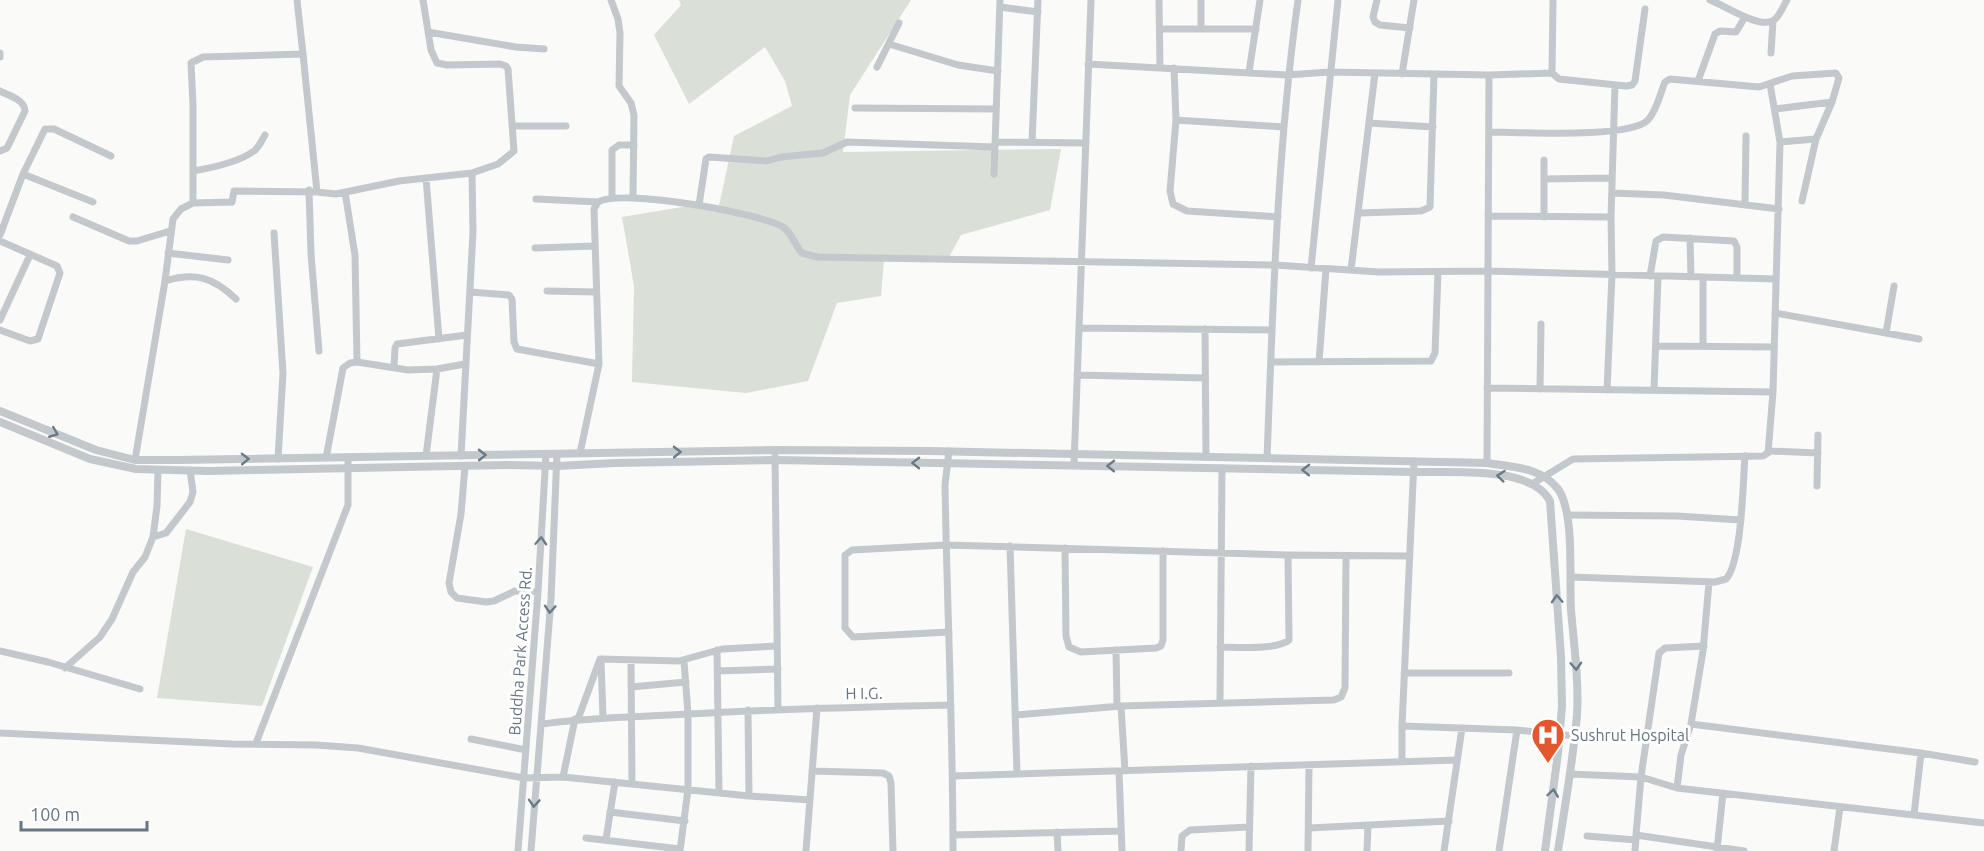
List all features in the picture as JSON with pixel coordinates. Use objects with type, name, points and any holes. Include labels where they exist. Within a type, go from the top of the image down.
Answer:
[{"type":"street","points":[[297,0],[313,191],[311,254],[319,351]]},
{"type":"street","points":[[135,460],[165,281],[170,231],[176,214],[193,203],[232,202],[234,191],[313,191],[330,194],[399,181],[472,173],[493,167],[511,155],[515,145],[510,73],[506,66],[500,64],[447,65],[437,63],[432,57],[423,0]]},
{"type":"street","points":[[611,0],[620,33],[619,87],[633,108],[633,198]]},
{"type":"street","points":[[1032,142],[1038,0]]},
{"type":"street","points":[[1074,465],[1091,0]]},
{"type":"street","points":[[1159,0],[1160,68]]},
{"type":"street","points":[[1201,0],[1201,29]]},
{"type":"street","points":[[1249,72],[1260,0]]},
{"type":"street","points":[[1267,458],[1275,266],[1287,75],[1298,0]]},
{"type":"street","points":[[1311,268],[1338,0]]},
{"type":"street","points":[[1377,0],[1373,16],[1375,22],[1380,25],[1410,28]]},
{"type":"street","points":[[1402,74],[1414,0]]},
{"type":"street","points":[[1543,0],[1553,2],[1552,74]]},
{"type":"street","points":[[1771,53],[1773,21],[1787,0]]},
{"type":"street","points":[[1715,1],[1745,17],[1767,23],[1773,21]]},
{"type":"street","points":[[994,174],[1000,3],[1038,12]]},
{"type":"street","points":[[1089,64],[1287,75],[1329,72],[1552,74],[1559,79],[1630,86],[1635,81],[1645,9]]},
{"type":"street","points":[[1698,81],[1715,34],[1720,31],[1736,32],[1745,17]]},
{"type":"street","points":[[878,67],[899,22]]},
{"type":"street","points":[[1160,29],[1256,29]]},
{"type":"street","points":[[428,32],[516,47],[544,49]]},
{"type":"street","points":[[889,44],[952,63],[998,71]]},
{"type":"street","points":[[193,203],[191,63],[203,57],[303,54]]},
{"type":"street","points":[[1173,68],[1176,120],[1170,191],[1173,204],[1187,211],[1278,217]]},
{"type":"street","points":[[1351,270],[1375,73]]},
{"type":"street","points":[[1489,132],[1613,131],[1635,127],[1647,120],[1653,113],[1667,80],[1754,87],[1770,84],[1791,75],[1836,73],[1839,78],[1832,102],[1816,139],[1802,201]]},
{"type":"street","points":[[1359,213],[1421,211],[1431,207],[1434,74]]},
{"type":"street","points":[[1487,463],[1489,75]]},
{"type":"street","points":[[1532,484],[1543,475],[1573,459],[1767,455],[1773,392],[1780,142],[1770,84]]},
{"type":"street","points":[[1607,390],[1612,275],[1611,217],[1615,85]]},
{"type":"street","points":[[0,91],[21,102],[25,111],[7,148],[0,151]]},
{"type":"street","points":[[1775,109],[1832,102]]},
{"type":"street","points":[[855,108],[996,110]]},
{"type":"street","points":[[1176,120],[1284,127]]},
{"type":"street","points":[[1369,123],[1433,127]]},
{"type":"street","points":[[514,126],[566,126]]},
{"type":"street","points":[[0,235],[42,131],[47,128],[54,129],[111,156]]},
{"type":"street","points":[[193,171],[220,165],[250,153],[256,149],[265,135]]},
{"type":"street","points":[[1745,204],[1746,136]]},
{"type":"street","points":[[1780,142],[1816,139]]},
{"type":"street","points":[[699,205],[706,159],[709,157],[766,161],[781,157],[823,153],[847,142],[994,145],[1032,142],[1086,143]]},
{"type":"street","points":[[612,198],[612,150],[619,145],[634,145]]},
{"type":"street","points":[[1544,160],[1544,217]]},
{"type":"street","points":[[460,456],[473,232],[472,173]]},
{"type":"street","points":[[23,174],[93,202]]},
{"type":"street","points":[[426,178],[439,339]]},
{"type":"street","points":[[1544,179],[1612,178]]},
{"type":"street","points":[[345,192],[355,255],[357,362]]},
{"type":"street","points":[[1612,193],[1664,195],[1779,209]]},
{"type":"street","points":[[536,199],[598,202],[612,198],[633,198],[699,205],[779,225],[790,233],[798,249],[808,256],[1776,279]]},
{"type":"street","points":[[580,453],[598,364],[594,209],[598,202]]},
{"type":"street","points":[[1488,216],[1611,217]]},
{"type":"street","points":[[73,217],[129,241],[137,241],[170,231]]},
{"type":"street","points":[[274,233],[283,373],[278,459]]},
{"type":"street","points":[[1654,390],[1656,346],[1654,276],[1657,239],[1663,237],[1731,240],[1737,247],[1737,278]]},
{"type":"street","points":[[1690,238],[1691,277]]},
{"type":"street","points":[[0,241],[57,266],[60,273],[40,337],[36,341],[0,330]]},
{"type":"street","points":[[535,248],[595,246]]},
{"type":"street","points":[[168,253],[228,260]]},
{"type":"street","points":[[0,320],[30,255]]},
{"type":"street","points":[[1319,362],[1326,269]]},
{"type":"street","points":[[1271,362],[1431,361],[1434,357],[1438,272]]},
{"type":"street","points":[[165,281],[182,276],[196,277],[218,284],[236,299]]},
{"type":"street","points":[[1703,277],[1703,346]]},
{"type":"street","points":[[1886,333],[1894,286]]},
{"type":"street","points":[[547,291],[596,292]]},
{"type":"street","points":[[470,292],[509,295],[512,299],[514,342],[517,349],[598,364]]},
{"type":"street","points":[[1775,313],[1919,339]]},
{"type":"street","points":[[1539,388],[1541,324]]},
{"type":"street","points":[[1078,328],[1272,330]]},
{"type":"street","points":[[1205,329],[1206,457]]},
{"type":"street","points":[[394,367],[396,344],[467,335]]},
{"type":"street","points":[[1656,346],[1774,347]]},
{"type":"street","points":[[326,458],[344,368],[350,363],[357,362],[408,370],[437,369],[465,364]]},
{"type":"street","points":[[426,456],[437,369]]},
{"type":"street","points":[[1077,375],[1205,378]]},
{"type":"street","points":[[1487,388],[1773,392]]},
{"type":"street","points":[[0,411],[96,450],[135,460],[775,450],[949,451],[1487,463],[1521,468],[1543,475],[1560,492],[1567,515],[1577,701],[1570,774],[1558,851]]},
{"type":"street","points":[[0,422],[90,459],[136,470],[557,466],[775,460],[1414,472],[1509,476],[1532,484],[1546,494],[1552,511],[1562,675],[1560,735],[1545,851]]},
{"type":"street","points":[[1817,486],[1818,435]]},
{"type":"street","points":[[775,450],[778,709]]},
{"type":"street","points":[[949,451],[945,485],[950,705],[954,776],[953,851]]},
{"type":"street","points":[[1769,451],[1818,453]]},
{"type":"street","name":"Buddha Park Access Rd.","points":[[518,851],[546,454]]},
{"type":"street","name":"Buddha Park Access Rd.","points":[[531,851],[551,599],[557,454]]},
{"type":"street","points":[[1570,577],[1709,582],[1721,581],[1730,575],[1741,520],[1745,456]]},
{"type":"street","points":[[256,743],[348,505],[348,458]]},
{"type":"street","points":[[1402,762],[1414,461]]},
{"type":"street","points":[[465,466],[461,514],[449,583],[450,592],[457,598],[486,602],[494,601],[515,591],[538,592]]},
{"type":"street","points":[[1220,702],[1222,468]]},
{"type":"street","points":[[65,668],[93,645],[106,629],[130,578],[145,557],[153,537],[158,470]]},
{"type":"street","points":[[153,537],[166,533],[190,502],[193,492],[190,470]]},
{"type":"street","points":[[1567,515],[1677,516],[1741,520]]},
{"type":"street","points":[[949,632],[853,637],[845,628],[845,555],[852,550],[946,545],[1288,555],[1409,556]]},
{"type":"street","points":[[1010,546],[1017,774]]},
{"type":"street","points":[[1065,548],[1068,645],[1075,651],[1081,652],[1156,648],[1162,644],[1163,551]]},
{"type":"street","points":[[1220,647],[1276,645],[1289,640],[1288,555]]},
{"type":"street","points":[[1015,715],[1119,706],[1334,700],[1344,695],[1346,556]]},
{"type":"street","points":[[1677,788],[1681,755],[1690,724],[1704,646],[1709,582]]},
{"type":"street","points":[[600,659],[684,661],[717,650],[777,645]]},
{"type":"street","points":[[1635,851],[1641,777],[1659,653],[1665,648],[1704,646]]},
{"type":"street","points":[[717,650],[719,792]]},
{"type":"street","points":[[1116,650],[1122,771],[1122,851]]},
{"type":"street","points":[[0,651],[140,689]]},
{"type":"street","points":[[600,659],[603,717]]},
{"type":"street","points":[[563,777],[577,719],[600,659]]},
{"type":"street","points":[[631,660],[632,784]]},
{"type":"street","points":[[586,838],[680,850],[688,789],[688,714],[684,661]]},
{"type":"street","points":[[717,671],[778,669]]},
{"type":"street","points":[[1404,673],[1509,673]]},
{"type":"street","points":[[631,687],[686,682]]},
{"type":"street","name":"H I.G.","points":[[542,724],[603,717],[748,710],[950,705]]},
{"type":"street","points":[[806,851],[817,708]]},
{"type":"street","points":[[748,710],[749,796]]},
{"type":"street","points":[[1690,724],[1975,762]]},
{"type":"street","points":[[1402,726],[1517,730],[1574,736]]},
{"type":"street","points":[[1444,851],[1461,728]]},
{"type":"street","points":[[1499,851],[1517,730]]},
{"type":"street","points":[[0,734],[232,744],[316,745],[378,751],[524,778],[563,777],[810,800]]},
{"type":"street","points":[[471,739],[526,750]]},
{"type":"street","points":[[1914,816],[1921,753]]},
{"type":"street","points":[[954,776],[1456,760]]},
{"type":"street","points":[[1308,851],[1309,765]]},
{"type":"street","points":[[1249,851],[1251,766]]},
{"type":"street","points":[[812,771],[883,773],[889,776],[893,851]]},
{"type":"street","points":[[1570,774],[1641,777],[1677,788],[1984,823]]},
{"type":"street","points":[[606,839],[615,782]]},
{"type":"street","points":[[1717,849],[1723,793]]},
{"type":"street","points":[[1834,851],[1840,807]]},
{"type":"street","points":[[610,812],[685,821]]},
{"type":"street","points":[[1308,828],[1449,820]]},
{"type":"street","points":[[1367,851],[1368,825]]},
{"type":"street","points":[[1181,851],[1182,836],[1190,830],[1249,827]]},
{"type":"street","points":[[953,835],[1121,831]]},
{"type":"street","points":[[1057,832],[1058,851]]},
{"type":"street","points":[[1587,836],[1636,837],[1744,851]]},
{"type":"shaded area","points":[[679,0],[911,0],[850,95],[843,152],[1061,149],[1050,210],[961,235],[948,259],[884,260],[881,296],[837,303],[808,381],[746,393],[632,382],[634,286],[622,217],[694,205],[719,206],[734,136],[792,106],[785,81],[765,47],[689,104],[654,35],[681,5]]},
{"type":"shaded area","points":[[186,529],[313,567],[262,706],[157,698]]},
{"type":"place","name":"Sushrut Hospital","points":[[1548,764]]}]
